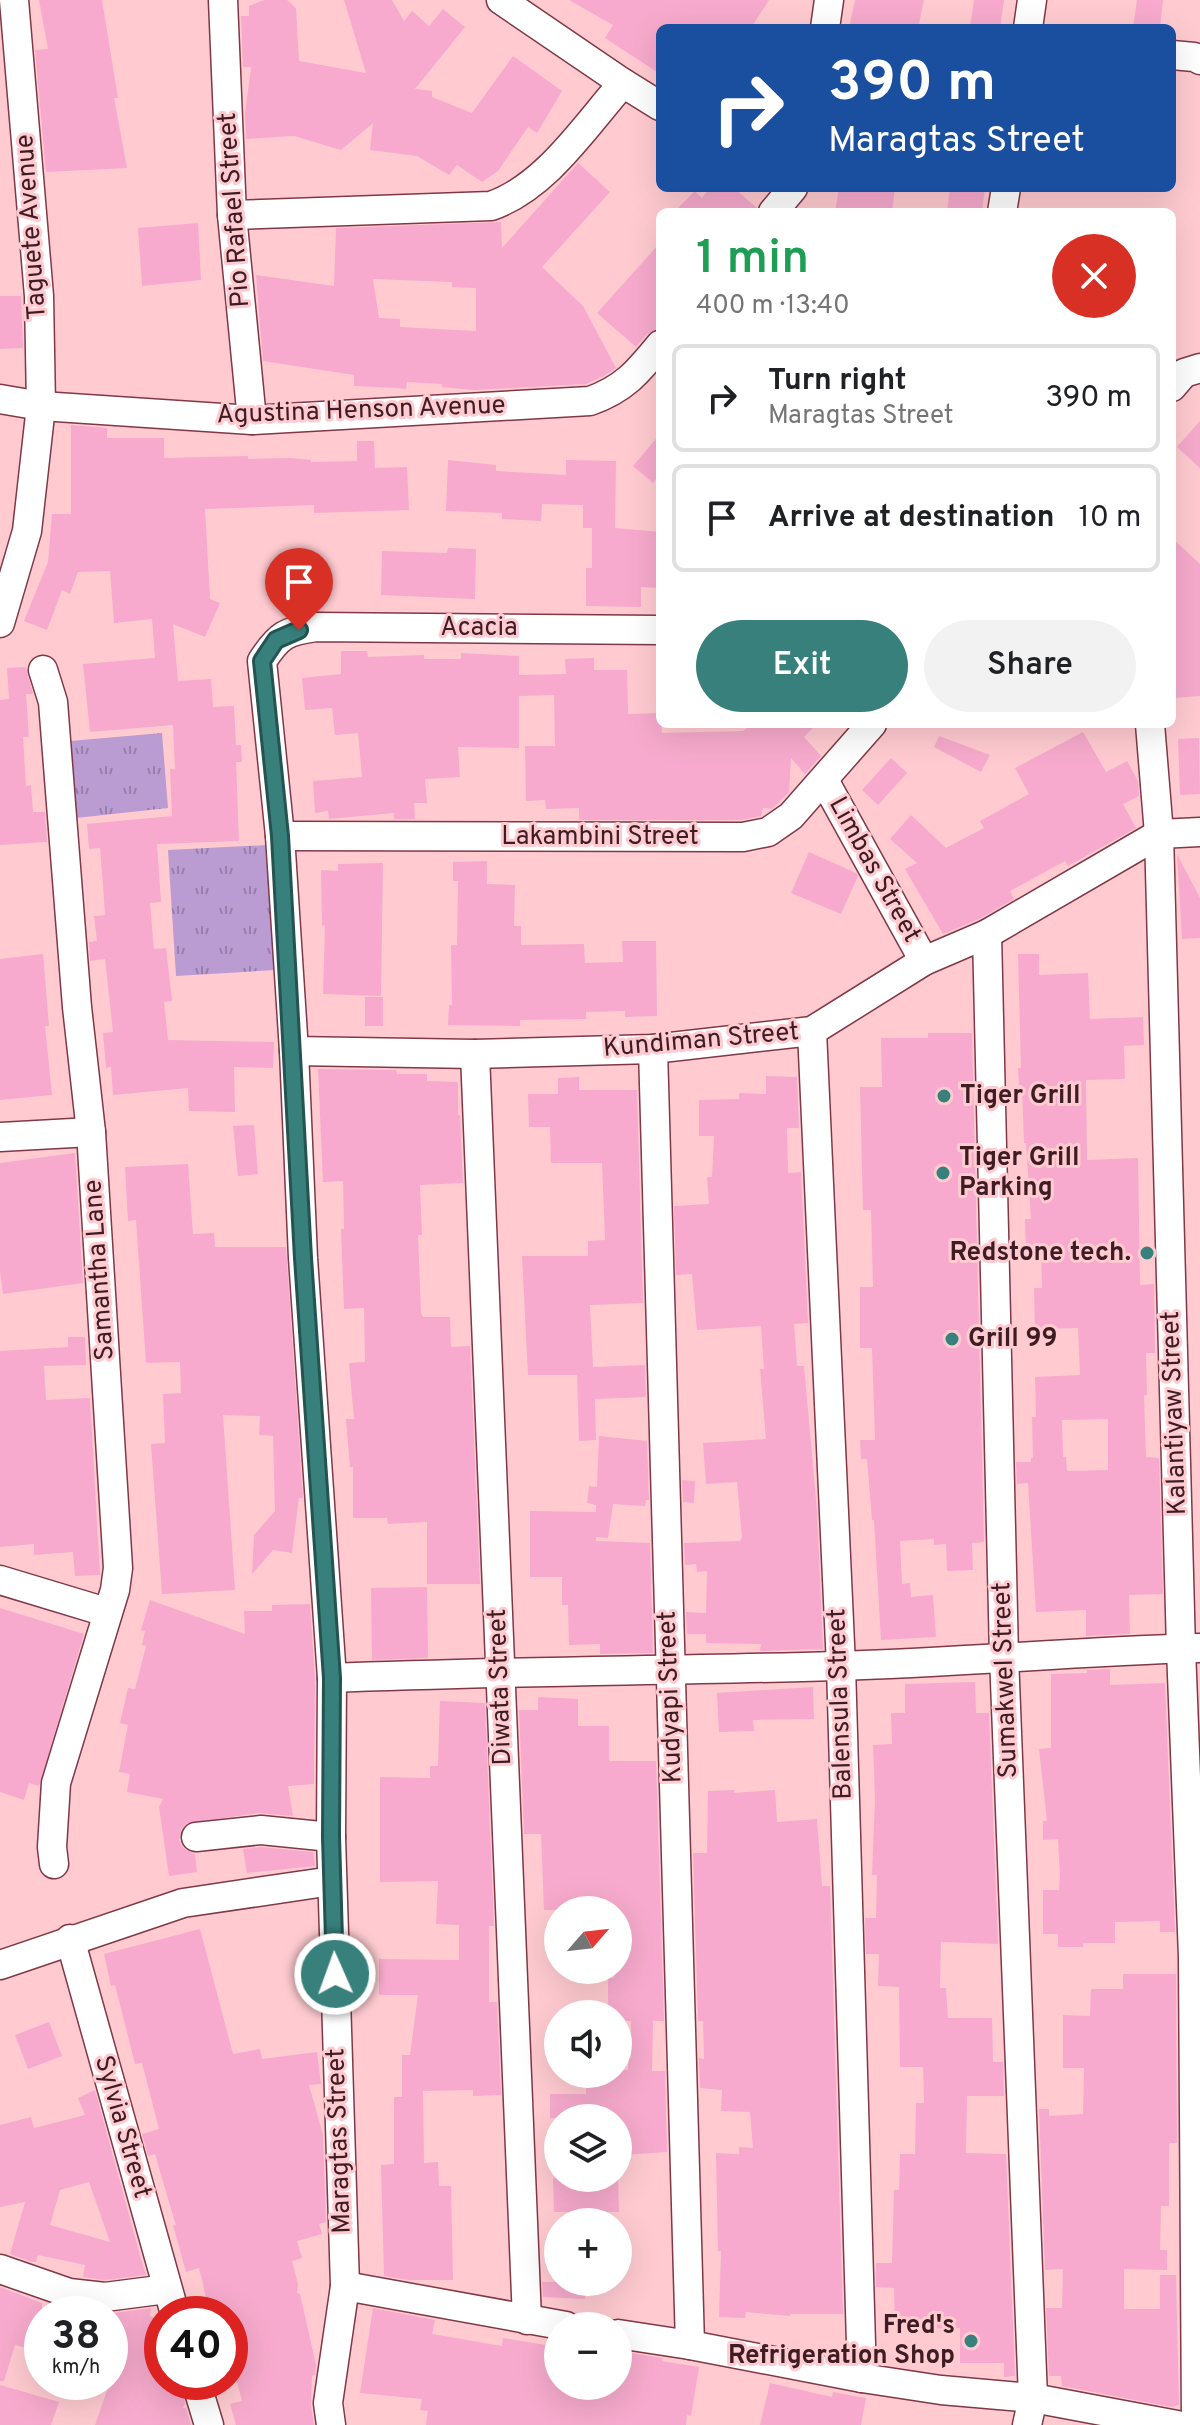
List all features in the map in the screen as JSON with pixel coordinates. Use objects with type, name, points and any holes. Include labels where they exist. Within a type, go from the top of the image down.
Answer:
[{"type":"street","name":"Taguete Avenue","points":[[0,623],[27,531],[41,406],[39,296],[14,0]]},
{"type":"street","name":"Pio Rafael Street","points":[[223,0],[232,215],[252,420]]},
{"type":"street","points":[[501,0],[656,104]]},
{"type":"street","points":[[826,24],[829,0]]},
{"type":"street","points":[[1029,24],[1032,0]]},
{"type":"street","points":[[1176,55],[1200,60]]},
{"type":"street","points":[[232,215],[491,206],[511,199],[535,183],[623,83]]},
{"type":"street","points":[[776,208],[790,192]]},
{"type":"street","name":"Agustina Henson Avenue","points":[[0,399],[41,406],[252,420],[590,401],[613,393],[656,349]]},
{"type":"street","points":[[1176,382],[1184,373],[1200,368]]},
{"type":"street","name":"Acacia","points":[[299,630],[316,627],[656,630]]},
{"type":"street","name":"Maragtas Street","points":[[299,630],[276,640],[262,661],[280,836],[303,1258],[332,1678],[331,1837],[345,2286],[328,2403],[331,2425]]},
{"type":"street","name":"Samantha Lane","points":[[43,670],[53,702],[77,1007],[91,1132],[118,1568],[115,1590],[56,1783],[52,1847],[54,1864]]},
{"type":"street","name":"Lakambini Street","points":[[280,836],[743,837],[768,832],[780,825],[869,728]]},
{"type":"street","name":"Kalantiyaw Street","points":[[1150,728],[1159,834],[1190,1649],[1196,2425]]},
{"type":"street","name":"Limbas Street","points":[[824,780],[924,961]]},
{"type":"street","name":"Kundiman Street","points":[[294,1051],[475,1054],[653,1049],[812,1031],[924,961],[987,934],[1159,834],[1200,832]]},
{"type":"street","name":"Sumakwel Street","points":[[987,934],[1004,1656],[1030,2411]]},
{"type":"street","name":"Balensula Street","points":[[812,1031],[841,1666],[862,2378]]},
{"type":"street","name":"Kudyapi Street","points":[[653,1049],[690,2345]]},
{"type":"street","name":"Diwata Street","points":[[475,1054],[527,2320]]},
{"type":"street","points":[[0,1137],[91,1132]]},
{"type":"street","points":[[0,1580],[106,1612]]},
{"type":"street","points":[[332,1678],[500,1671],[670,1671],[841,1666],[1190,1649]]},
{"type":"street","points":[[196,1837],[261,1830],[331,1837]]},
{"type":"street","points":[[0,1965],[183,1903],[332,1881]]},
{"type":"street","name":"Sylvia Street","points":[[70,1939],[170,2296]]},
{"type":"street","points":[[0,2269],[69,2293],[144,2299]]},
{"type":"street","points":[[345,2286],[544,2323]]},
{"type":"street","points":[[632,2336],[941,2390],[1030,2411],[1177,2425]]},
{"type":"street","points":[[201,2400],[209,2425]]},
{"type":"green space","points":[[162,733],[168,808],[76,818],[70,741]]},
{"type":"green space","points":[[267,845],[275,970],[176,976],[168,850]]},
{"type":"building","points":[[39,0],[102,0],[118,98],[114,98],[127,168],[46,172],[35,50],[48,49]]},
{"type":"building","points":[[264,0],[287,0],[296,8],[299,61],[366,73],[344,0],[392,0],[404,21],[412,11],[429,26],[443,9],[465,27],[415,89],[432,91],[432,97],[472,113],[513,56],[562,91],[537,133],[528,127],[498,171],[482,182],[457,165],[449,175],[417,156],[370,150],[373,123],[341,150],[294,136],[246,139],[245,114],[251,67],[243,67],[241,16],[249,16],[249,6]]},
{"type":"building","points":[[569,0],[769,0],[754,24],[656,24],[656,71],[605,38],[613,25]]},
{"type":"building","points":[[855,0],[924,0],[919,24],[850,24]]},
{"type":"building","points":[[974,0],[1004,0],[1001,24],[971,24]]},
{"type":"building","points":[[1137,0],[1163,0],[1160,24],[1134,24]]},
{"type":"building","points":[[578,163],[610,192],[542,267],[583,306],[616,368],[586,384],[474,390],[407,382],[406,389],[354,386],[354,375],[263,361],[256,275],[334,286],[336,228],[501,222],[502,248]],"holes":[[[373,279],[452,282],[452,287],[476,288],[476,331],[400,327],[400,319],[379,318]]]},
{"type":"building","points":[[694,192],[702,198],[707,192],[739,192],[757,208],[678,208]]},
{"type":"building","points":[[838,192],[894,192],[892,208],[836,208]]},
{"type":"building","points":[[950,192],[984,192],[982,208],[948,208]]},
{"type":"building","points":[[198,223],[201,280],[142,286],[138,228]]},
{"type":"building","points":[[656,247],[656,330],[647,334],[636,347],[597,313]]},
{"type":"building","points":[[0,296],[21,296],[23,348],[0,349]]},
{"type":"building","points":[[1200,421],[1200,468],[1177,447]]},
{"type":"building","points":[[71,425],[107,428],[107,438],[164,438],[164,458],[248,456],[248,459],[291,458],[311,462],[357,461],[357,441],[374,441],[375,468],[407,467],[409,510],[314,513],[314,505],[205,509],[210,599],[220,603],[205,637],[173,624],[178,681],[211,679],[213,707],[234,706],[236,745],[241,745],[242,762],[236,762],[239,841],[157,844],[161,902],[150,903],[154,949],[166,948],[172,1001],[164,1002],[168,1040],[274,1042],[273,1068],[234,1067],[235,1112],[189,1111],[188,1088],[113,1095],[111,1067],[106,1068],[103,1033],[113,1032],[105,959],[90,961],[89,942],[97,941],[94,916],[105,915],[103,885],[100,848],[89,849],[87,824],[172,816],[170,769],[175,769],[173,725],[90,732],[83,664],[155,658],[152,619],[114,623],[110,571],[78,572],[70,594],[62,590],[47,630],[24,621],[48,562],[52,514],[71,514]]},
{"type":"building","points":[[656,439],[656,479],[653,483],[633,466]]},
{"type":"building","points":[[448,460],[496,465],[496,471],[566,475],[566,460],[616,461],[615,528],[656,532],[656,588],[641,587],[641,607],[586,606],[586,568],[592,568],[592,528],[583,528],[583,505],[542,504],[541,521],[502,519],[502,513],[446,511]]},
{"type":"building","points":[[1176,542],[1200,564],[1200,696],[1176,698]]},
{"type":"building","points":[[448,548],[476,549],[475,599],[381,595],[382,551],[447,553]]},
{"type":"building","points":[[341,651],[367,651],[368,657],[424,655],[424,659],[461,659],[461,653],[519,656],[519,675],[566,674],[565,659],[594,658],[594,670],[627,670],[628,714],[656,713],[656,728],[662,728],[662,733],[813,728],[804,737],[821,756],[805,774],[791,758],[789,792],[772,809],[763,808],[761,816],[741,820],[579,820],[579,808],[546,809],[545,800],[526,801],[525,746],[555,746],[554,695],[519,696],[519,748],[458,747],[460,777],[425,779],[427,803],[414,803],[415,819],[394,819],[394,813],[329,819],[328,811],[315,813],[313,781],[362,777],[358,733],[335,735],[332,708],[305,710],[302,678],[341,674]]},
{"type":"building","points":[[26,667],[33,694],[26,694],[29,737],[23,737],[26,786],[31,785],[33,812],[45,812],[47,842],[0,845],[0,700],[9,699],[7,668]]},
{"type":"building","points":[[1083,732],[1106,772],[1127,761],[1138,781],[1139,796],[1123,804],[1136,828],[1068,866],[1065,861],[1010,891],[1014,899],[979,919],[943,934],[905,869],[917,863],[890,839],[911,815],[946,848],[984,828],[980,821],[1029,794],[1015,768]]},
{"type":"building","points":[[939,736],[990,755],[981,772],[934,747]]},
{"type":"building","points":[[1199,738],[1200,794],[1180,795],[1178,739]]},
{"type":"building","points":[[891,758],[907,773],[878,805],[862,790]]},
{"type":"building","points":[[809,852],[858,876],[841,914],[791,893]]},
{"type":"building","points":[[1177,854],[1200,898],[1200,938],[1182,939]]},
{"type":"building","points":[[487,861],[487,884],[515,885],[514,926],[521,926],[521,945],[584,944],[585,963],[623,962],[622,941],[656,941],[657,1016],[625,1017],[625,1011],[586,1012],[586,1019],[520,1020],[520,1026],[448,1025],[449,1005],[452,1005],[451,945],[457,945],[458,881],[453,881],[453,862]]},
{"type":"building","points":[[383,863],[381,996],[323,994],[325,926],[322,925],[321,870],[338,871],[338,864]]},
{"type":"building","points":[[43,954],[49,1026],[45,1026],[52,1095],[0,1100],[0,959]]},
{"type":"building","points":[[1018,954],[1039,954],[1039,975],[1088,973],[1090,1019],[1143,1017],[1144,1045],[1124,1046],[1125,1079],[1086,1080],[1087,1160],[1138,1158],[1140,1285],[1154,1284],[1155,1353],[1146,1353],[1147,1395],[1144,1395],[1146,1457],[1159,1458],[1163,1594],[1129,1595],[1130,1634],[1086,1636],[1086,1610],[1036,1612],[1028,1483],[1017,1484],[1016,1462],[1031,1462],[1033,1458],[1035,1377],[1080,1375],[1078,1328],[1035,1329],[1034,1288],[1042,1288],[1041,1248],[1026,1248],[1025,1219],[1031,1219],[1022,1085],[1019,1085],[1018,1068],[1021,1068]],"holes":[[[1108,1419],[1108,1470],[1067,1471],[1066,1457],[1063,1457],[1062,1420]]]},
{"type":"building","points":[[365,997],[383,997],[383,1026],[365,1026]]},
{"type":"building","points":[[928,1033],[972,1033],[984,1542],[972,1543],[973,1570],[947,1571],[946,1544],[934,1545],[934,1539],[900,1541],[902,1584],[910,1583],[911,1597],[933,1595],[936,1637],[881,1640],[874,1520],[867,1459],[861,1459],[860,1440],[875,1440],[872,1348],[860,1348],[860,1287],[873,1287],[871,1210],[863,1210],[860,1087],[882,1087],[881,1038],[928,1038]]},
{"type":"building","points":[[318,1069],[396,1070],[397,1074],[427,1074],[427,1081],[458,1082],[463,1183],[420,1185],[421,1313],[423,1317],[450,1317],[451,1347],[470,1346],[480,1584],[427,1584],[427,1522],[388,1524],[387,1518],[353,1518],[353,1467],[350,1467],[346,1419],[354,1419],[349,1363],[365,1362],[364,1308],[344,1309],[343,1181],[323,1182]]},
{"type":"building","points":[[766,1076],[797,1077],[799,1128],[787,1128],[788,1173],[801,1172],[808,1323],[794,1324],[797,1366],[804,1366],[817,1511],[823,1649],[760,1651],[761,1644],[706,1643],[706,1634],[687,1634],[686,1612],[706,1613],[707,1571],[697,1572],[696,1564],[685,1565],[684,1543],[740,1541],[742,1537],[737,1482],[706,1484],[703,1443],[766,1439],[760,1369],[764,1369],[761,1326],[697,1330],[692,1274],[676,1275],[674,1206],[709,1204],[707,1177],[712,1177],[714,1136],[699,1136],[699,1100],[739,1099],[739,1093],[766,1094]]},
{"type":"building","points":[[579,1077],[579,1090],[637,1090],[643,1303],[590,1305],[593,1367],[645,1365],[646,1397],[595,1399],[596,1440],[579,1441],[577,1375],[528,1375],[522,1256],[588,1256],[588,1241],[605,1240],[602,1163],[551,1163],[550,1127],[529,1127],[528,1094],[558,1094],[558,1078]]},
{"type":"building","points":[[254,1125],[258,1174],[238,1176],[233,1126]]},
{"type":"building","points":[[75,1153],[83,1283],[3,1294],[0,1272],[0,1163]]},
{"type":"building","points":[[188,1164],[193,1234],[214,1233],[215,1247],[286,1247],[303,1498],[299,1498],[292,1553],[273,1550],[252,1574],[254,1535],[275,1511],[273,1436],[259,1435],[260,1416],[223,1415],[235,1590],[162,1594],[151,1444],[165,1443],[163,1394],[181,1393],[180,1362],[146,1363],[136,1220],[128,1221],[125,1167]]},
{"type":"building","points":[[68,1337],[85,1337],[86,1365],[44,1366],[46,1400],[90,1398],[100,1575],[75,1576],[73,1552],[34,1555],[34,1544],[0,1547],[0,1351],[68,1347]]},
{"type":"building","points":[[599,1436],[647,1441],[649,1500],[646,1500],[645,1506],[613,1504],[608,1538],[596,1537],[596,1541],[650,1543],[653,1653],[600,1654],[600,1644],[569,1645],[568,1605],[562,1605],[562,1577],[530,1577],[530,1511],[596,1512],[596,1505],[587,1503],[589,1486],[597,1487]]},
{"type":"building","points":[[682,1480],[695,1481],[694,1503],[683,1502]]},
{"type":"building","points":[[427,1587],[428,1658],[372,1660],[371,1588]]},
{"type":"building","points":[[150,1600],[245,1634],[244,1611],[272,1611],[272,1605],[310,1604],[315,1679],[314,1784],[288,1786],[293,1816],[259,1813],[187,1823],[181,1829],[179,1840],[183,1848],[195,1854],[197,1872],[169,1876],[159,1807],[163,1799],[127,1792],[130,1774],[119,1772],[128,1725],[120,1723],[128,1688],[135,1689],[146,1646],[142,1645],[145,1631],[141,1630]]},
{"type":"building","points":[[0,1608],[84,1634],[39,1786],[29,1783],[24,1800],[0,1792]]},
{"type":"building","points":[[1110,1669],[1110,1685],[1165,1683],[1175,1932],[1160,1932],[1160,1921],[1115,1922],[1115,1943],[1058,1947],[1058,1934],[1043,1934],[1043,1890],[1059,1890],[1060,1876],[1058,1839],[1043,1840],[1043,1821],[1047,1821],[1039,1749],[1051,1748],[1051,1674]]},
{"type":"building","points":[[975,1682],[976,1713],[989,1713],[998,1944],[941,1942],[940,1988],[946,1988],[948,2018],[992,2018],[993,2062],[1003,2062],[1004,2096],[967,2096],[966,2153],[1006,2154],[1015,2376],[1004,2377],[1004,2363],[960,2363],[960,2328],[909,2329],[909,2326],[895,2326],[894,2288],[876,2287],[876,2263],[892,2263],[894,2190],[899,2190],[900,2154],[915,2154],[916,2103],[924,2103],[923,2067],[900,2067],[899,1987],[878,1986],[879,1954],[866,1954],[865,1918],[876,1918],[877,1875],[872,1875],[875,1800],[873,1745],[892,1744],[891,1713],[905,1713],[905,1684]]},
{"type":"building","points":[[813,1687],[814,1719],[753,1720],[754,1731],[719,1732],[717,1693]]},
{"type":"building","points":[[538,1697],[578,1699],[578,1726],[609,1726],[609,1761],[656,1761],[664,2021],[653,2021],[652,2071],[665,2071],[667,2152],[632,2154],[632,2104],[550,2104],[550,2094],[586,2094],[586,2088],[632,2088],[632,2000],[608,2000],[608,1984],[632,1984],[632,1896],[544,1896],[544,1910],[541,1834],[524,1834],[519,1710],[538,1710]]},
{"type":"building","points":[[440,1701],[485,1703],[494,1926],[489,1926],[489,2002],[497,2002],[501,2095],[473,2096],[473,2090],[423,2091],[424,2163],[438,2162],[439,2186],[451,2186],[453,2280],[409,2280],[384,2276],[381,2165],[394,2164],[394,2097],[402,2097],[402,2055],[410,2055],[418,1995],[379,1995],[379,1959],[459,1960],[459,1925],[436,1924],[438,1881],[380,1882],[380,1777],[430,1778],[430,1766],[438,1766]]},
{"type":"building","points":[[734,1790],[734,1793],[775,1790],[777,1822],[817,1819],[822,1886],[830,1886],[843,2314],[790,2316],[746,2312],[745,2318],[719,2317],[721,2251],[718,2251],[716,2153],[739,2154],[739,2147],[753,2148],[750,2112],[721,2111],[722,2090],[700,2088],[699,2058],[704,2059],[703,2021],[698,2021],[693,1853],[707,1853],[708,1791]]},
{"type":"building","points":[[261,1847],[313,1852],[315,1866],[247,1873],[243,1849]]},
{"type":"building","points":[[200,1929],[233,2054],[260,2049],[262,2059],[317,2052],[321,2084],[309,2085],[323,2135],[326,2222],[319,2224],[322,2234],[297,2241],[302,2258],[292,2261],[316,2365],[315,2375],[312,2376],[311,2405],[314,2425],[236,2425],[230,2404],[248,2400],[248,2296],[206,2296],[199,2268],[186,2272],[155,2154],[148,2156],[142,2134],[159,2129],[142,2063],[135,2064],[104,1954]]},
{"type":"building","points":[[1123,1974],[1176,1974],[1177,2143],[1169,2143],[1169,2206],[1161,2206],[1160,2250],[1167,2250],[1167,2270],[1124,2269],[1124,2309],[1160,2309],[1160,2275],[1176,2275],[1179,2405],[1171,2407],[1062,2386],[1061,2376],[1049,2376],[1046,2308],[1062,2308],[1063,2269],[1045,2270],[1039,2109],[1049,2109],[1049,2116],[1083,2114],[1084,2068],[1063,2068],[1063,2015],[1090,2016],[1091,1989],[1123,1989]]},
{"type":"building","points":[[49,2022],[62,2056],[28,2069],[15,2035]]},
{"type":"building","points":[[95,2090],[146,2275],[105,2280],[83,2277],[85,2265],[38,2255],[36,2262],[32,2262],[10,2254],[25,2202],[0,2207],[0,2125],[31,2117],[34,2128],[85,2115],[78,2098]],"holes":[[[89,2182],[110,2242],[50,2225],[60,2190]]]},
{"type":"building","points":[[553,2192],[618,2192],[619,2208],[554,2208]]},
{"type":"building","points":[[542,2282],[544,2296],[585,2296],[585,2299],[543,2297]]},
{"type":"building","points":[[0,2287],[24,2296],[24,2347],[15,2345],[4,2381],[0,2381]]},
{"type":"building","points":[[373,2308],[435,2320],[432,2334],[502,2346],[503,2338],[544,2345],[544,2400],[632,2400],[632,2353],[699,2367],[691,2416],[687,2415],[686,2425],[426,2425],[428,2411],[420,2410],[422,2399],[360,2393]]},
{"type":"building","points":[[144,2309],[144,2400],[184,2400],[183,2408],[186,2408],[191,2425],[95,2425],[104,2400],[128,2400],[128,2311]]},
{"type":"building","points":[[770,2383],[832,2397],[833,2392],[866,2398],[861,2425],[760,2425]]},
{"type":"building","points":[[0,2385],[24,2392],[24,2400],[59,2402],[51,2425],[0,2425]]},
{"type":"place","name":"Tiger Grill","points":[[944,1096]]},
{"type":"place","name":"Tiger Grill Parking","points":[[943,1173]]},
{"type":"place","name":"Redstone tech.","points":[[1147,1253]]},
{"type":"place","name":"Grill 99","points":[[952,1339]]},
{"type":"place","name":"Fred's Refrigeration Shop","points":[[971,2341]]},
{"type":"route","points":[[299,630],[276,640],[262,661],[280,836],[303,1258],[332,1678],[331,1837],[335,1974]]}]
